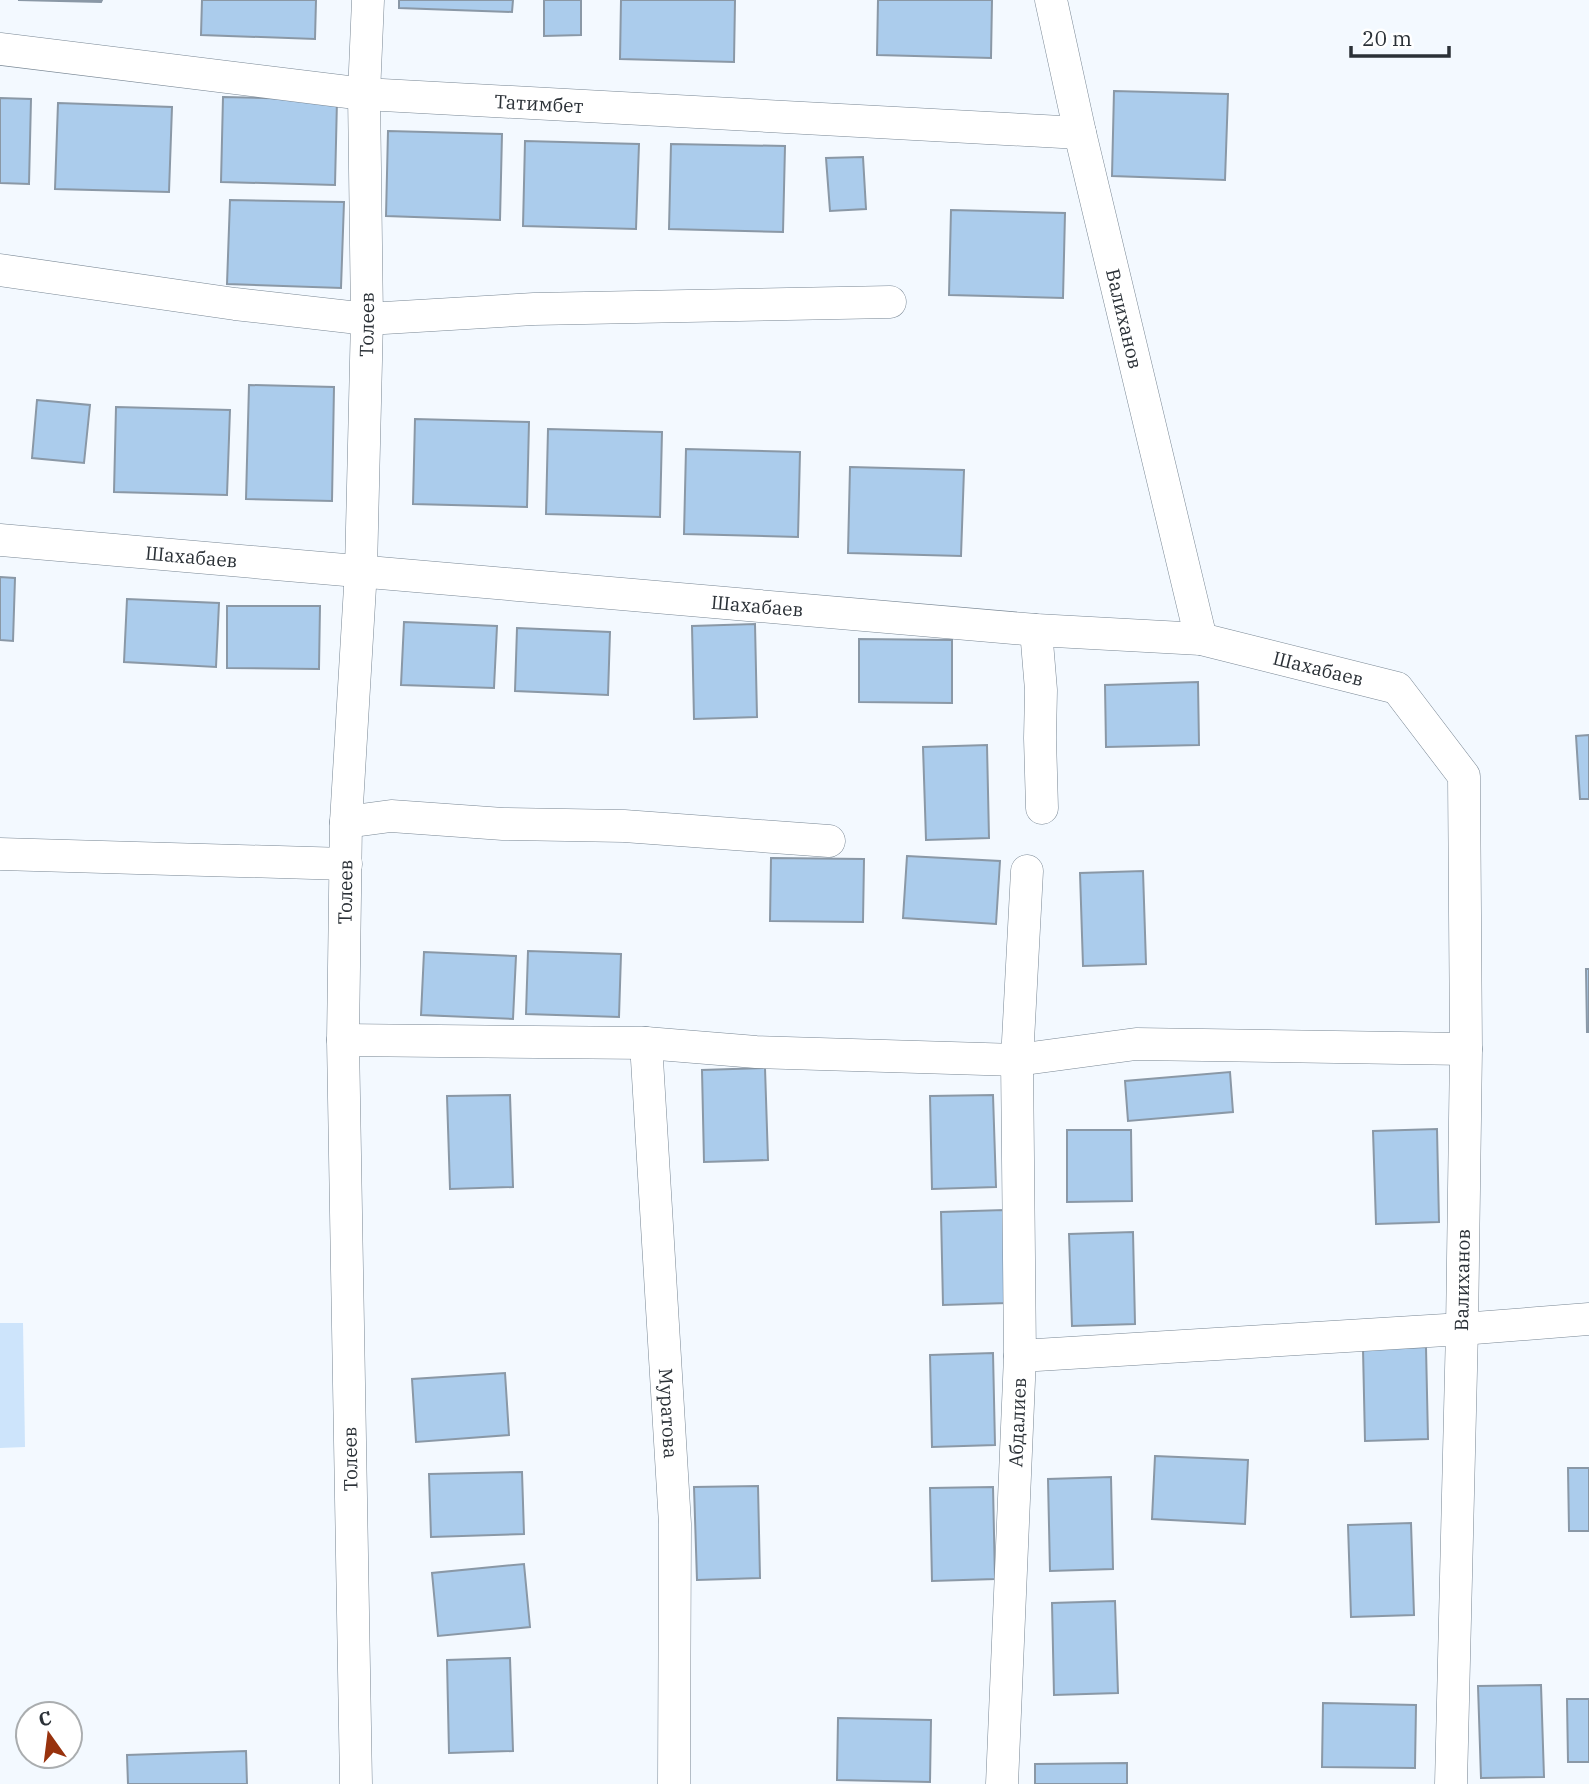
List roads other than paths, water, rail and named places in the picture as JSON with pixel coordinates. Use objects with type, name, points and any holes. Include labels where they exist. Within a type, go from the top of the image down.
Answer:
[{"type":"street","name":"Толеев","points":[[356,1784],[343,1040],[346,822],[360,570],[367,319],[364,94],[368,0]]},
{"type":"street","name":"Валиханов","points":[[1051,0],[1080,133],[1201,639]]},
{"type":"street","name":"Татимбет","points":[[0,49],[364,94],[1080,133]]},
{"type":"street","points":[[0,270],[235,304],[367,319],[534,309],[890,302]]},
{"type":"street","name":"Шахабаев","points":[[0,540],[1036,630],[1201,639],[1397,688],[1464,776]]},
{"type":"street","points":[[1036,630],[1041,690],[1042,808]]},
{"type":"street","name":"Валиханов","points":[[1451,1784],[1466,1049],[1464,776]]},
{"type":"street","points":[[346,822],[391,816],[503,824],[624,826],[830,841]]},
{"type":"street","points":[[0,854],[346,864]]},
{"type":"street","name":"Абдалиев","points":[[1002,1784],[1020,1356],[1017,1060],[1027,871]]},
{"type":"street","points":[[343,1040],[646,1043],[756,1052],[1017,1060],[1136,1044],[1466,1049]]},
{"type":"street","name":"Муратова","points":[[646,1043],[675,1524],[674,1784]]},
{"type":"street","points":[[1020,1356],[1589,1319]]}]
